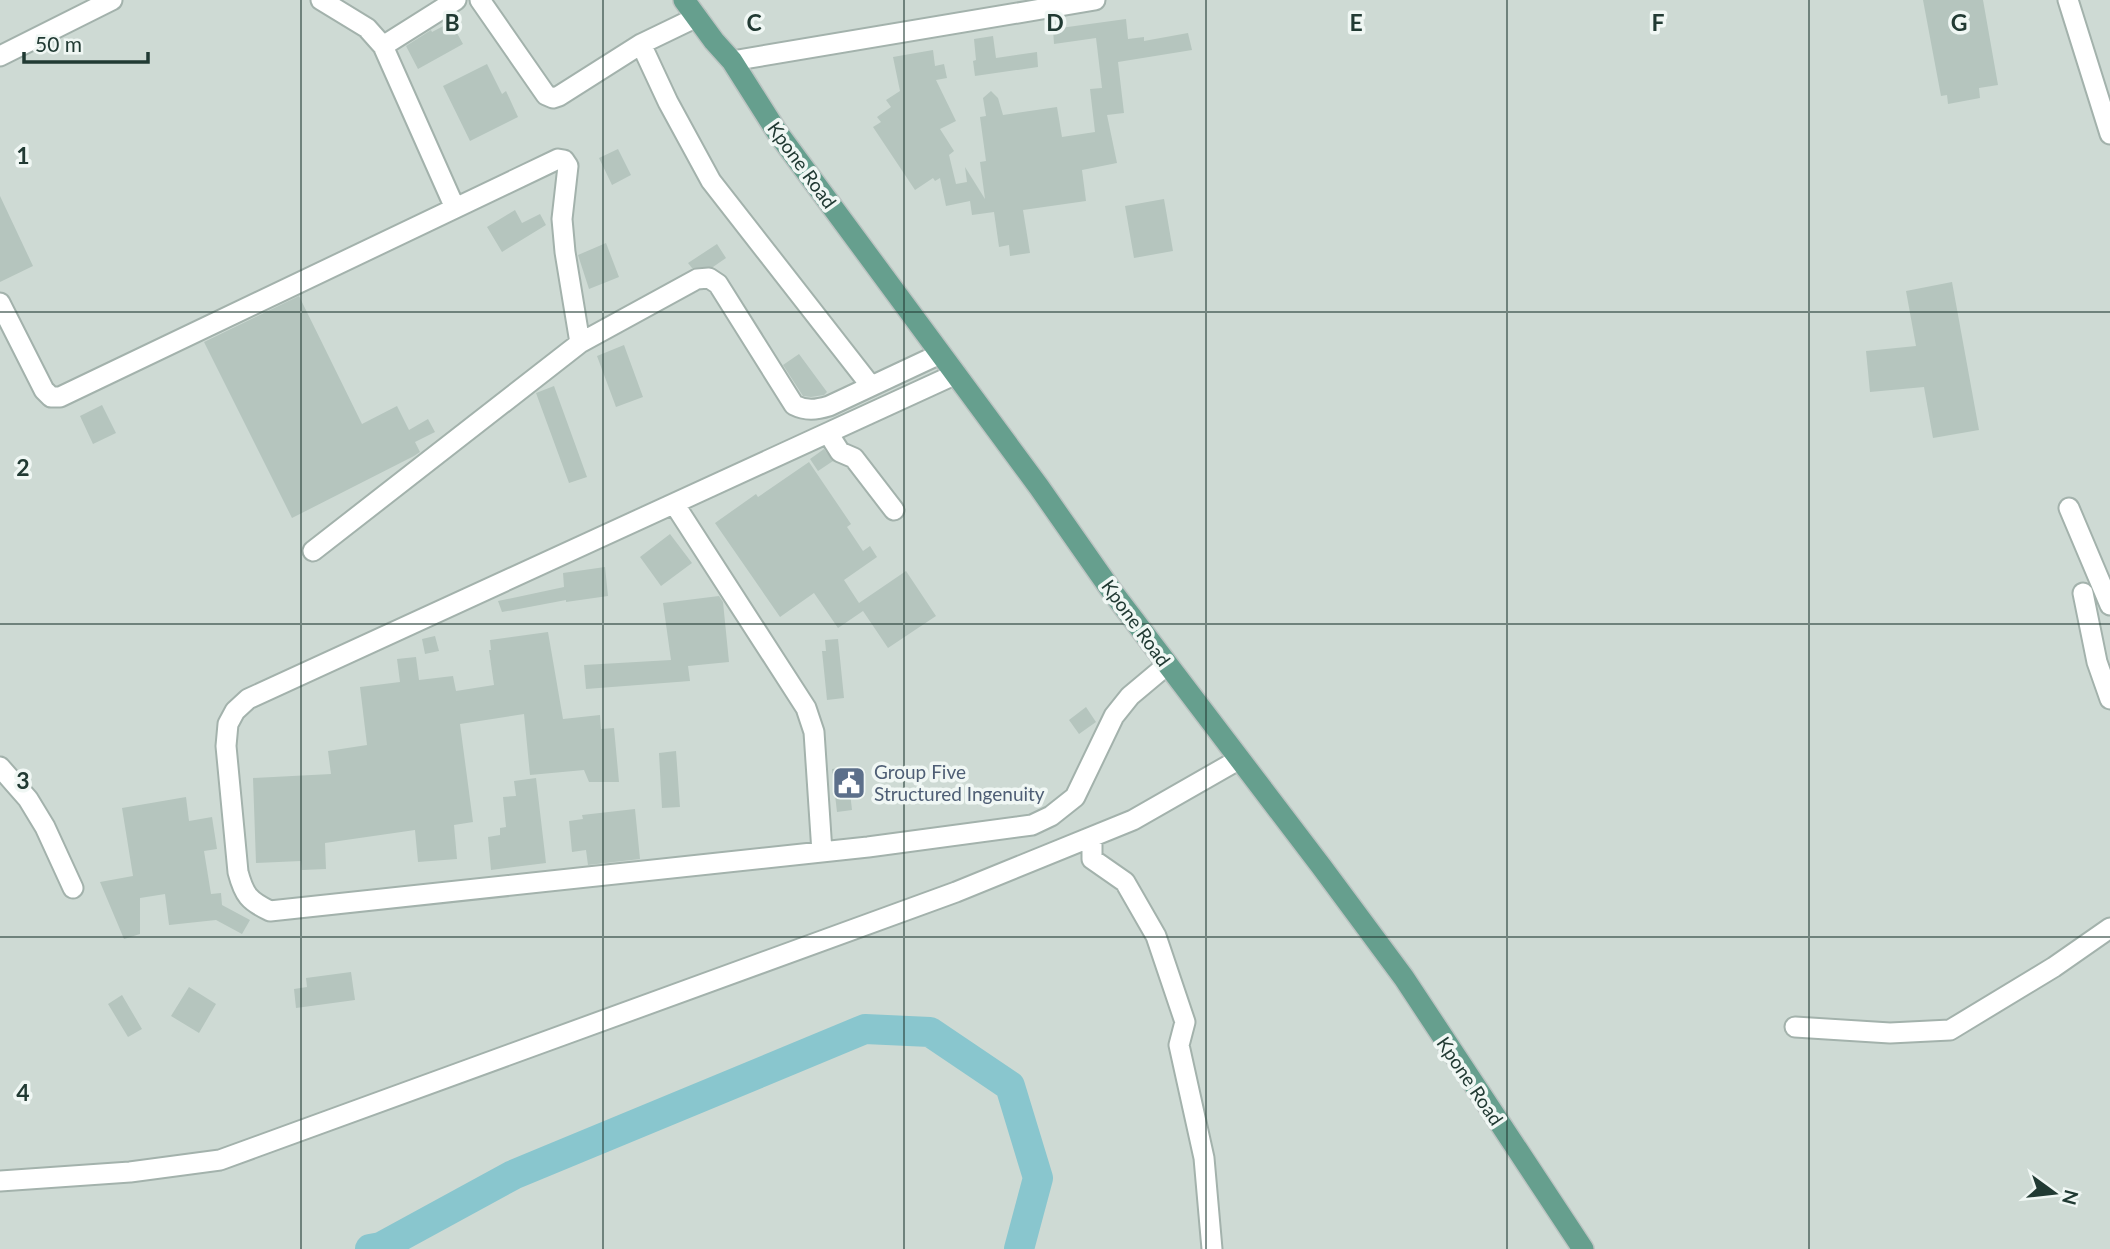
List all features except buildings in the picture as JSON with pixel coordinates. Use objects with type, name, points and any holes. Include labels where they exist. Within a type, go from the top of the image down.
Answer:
[{"type":"main road","name":"Kpone Road","points":[[691,8],[732,61],[777,132],[1167,665],[1404,978],[1583,1249]]},
{"type":"street","points":[[0,56],[112,0]]},
{"type":"street","points":[[321,0],[367,27],[383,46],[455,208]]},
{"type":"street","points":[[383,46],[456,0]]},
{"type":"street","points":[[480,0],[549,97],[559,96],[641,44],[691,8]]},
{"type":"street","points":[[732,61],[1041,5],[1095,0]]},
{"type":"street","points":[[2067,0],[2110,134]]},
{"type":"street","points":[[641,44],[668,102],[711,181],[871,386]]},
{"type":"street","points":[[0,303],[44,390],[55,398],[558,159],[564,160],[568,166],[562,219],[580,343]]},
{"type":"street","points":[[313,551],[580,343],[697,279],[709,278],[718,284],[794,405],[802,409],[821,408],[940,354]]},
{"type":"street","points":[[956,374],[248,699],[235,711],[228,724],[226,746],[238,872],[243,890],[253,903],[270,911],[822,852],[1032,825],[1051,816],[1075,797],[1114,716],[1130,696],[1167,665]]},
{"type":"street","points":[[828,433],[840,452],[854,458],[894,510]]},
{"type":"street","points":[[675,505],[806,708],[814,732],[822,852]]},
{"type":"street","points":[[2070,508],[2110,605]]},
{"type":"street","points":[[2083,593],[2097,662],[2110,699]]},
{"type":"street","points":[[0,1181],[141,1171],[220,1160],[956,892],[1133,820],[1238,760]]},
{"type":"street","points":[[0,767],[28,799],[73,888]]},
{"type":"street","points":[[1092,836],[1092,859],[1125,882],[1156,936],[1185,1022],[1179,1045],[1203,1158],[1212,1249]]},
{"type":"street","points":[[1795,1027],[1890,1033],[1950,1030],[2054,967],[2110,928]]},
{"type":"shaded area","points":[[0,0],[2110,0],[2110,1249],[0,1249]]},
{"type":"waterway","points":[[370,1249],[381,1247],[513,1175],[865,1029],[930,1032],[1010,1086],[1038,1178],[1019,1249]]},
{"type":"place","name":"Group Five Structured Ingenuity","points":[[849,783]]}]
